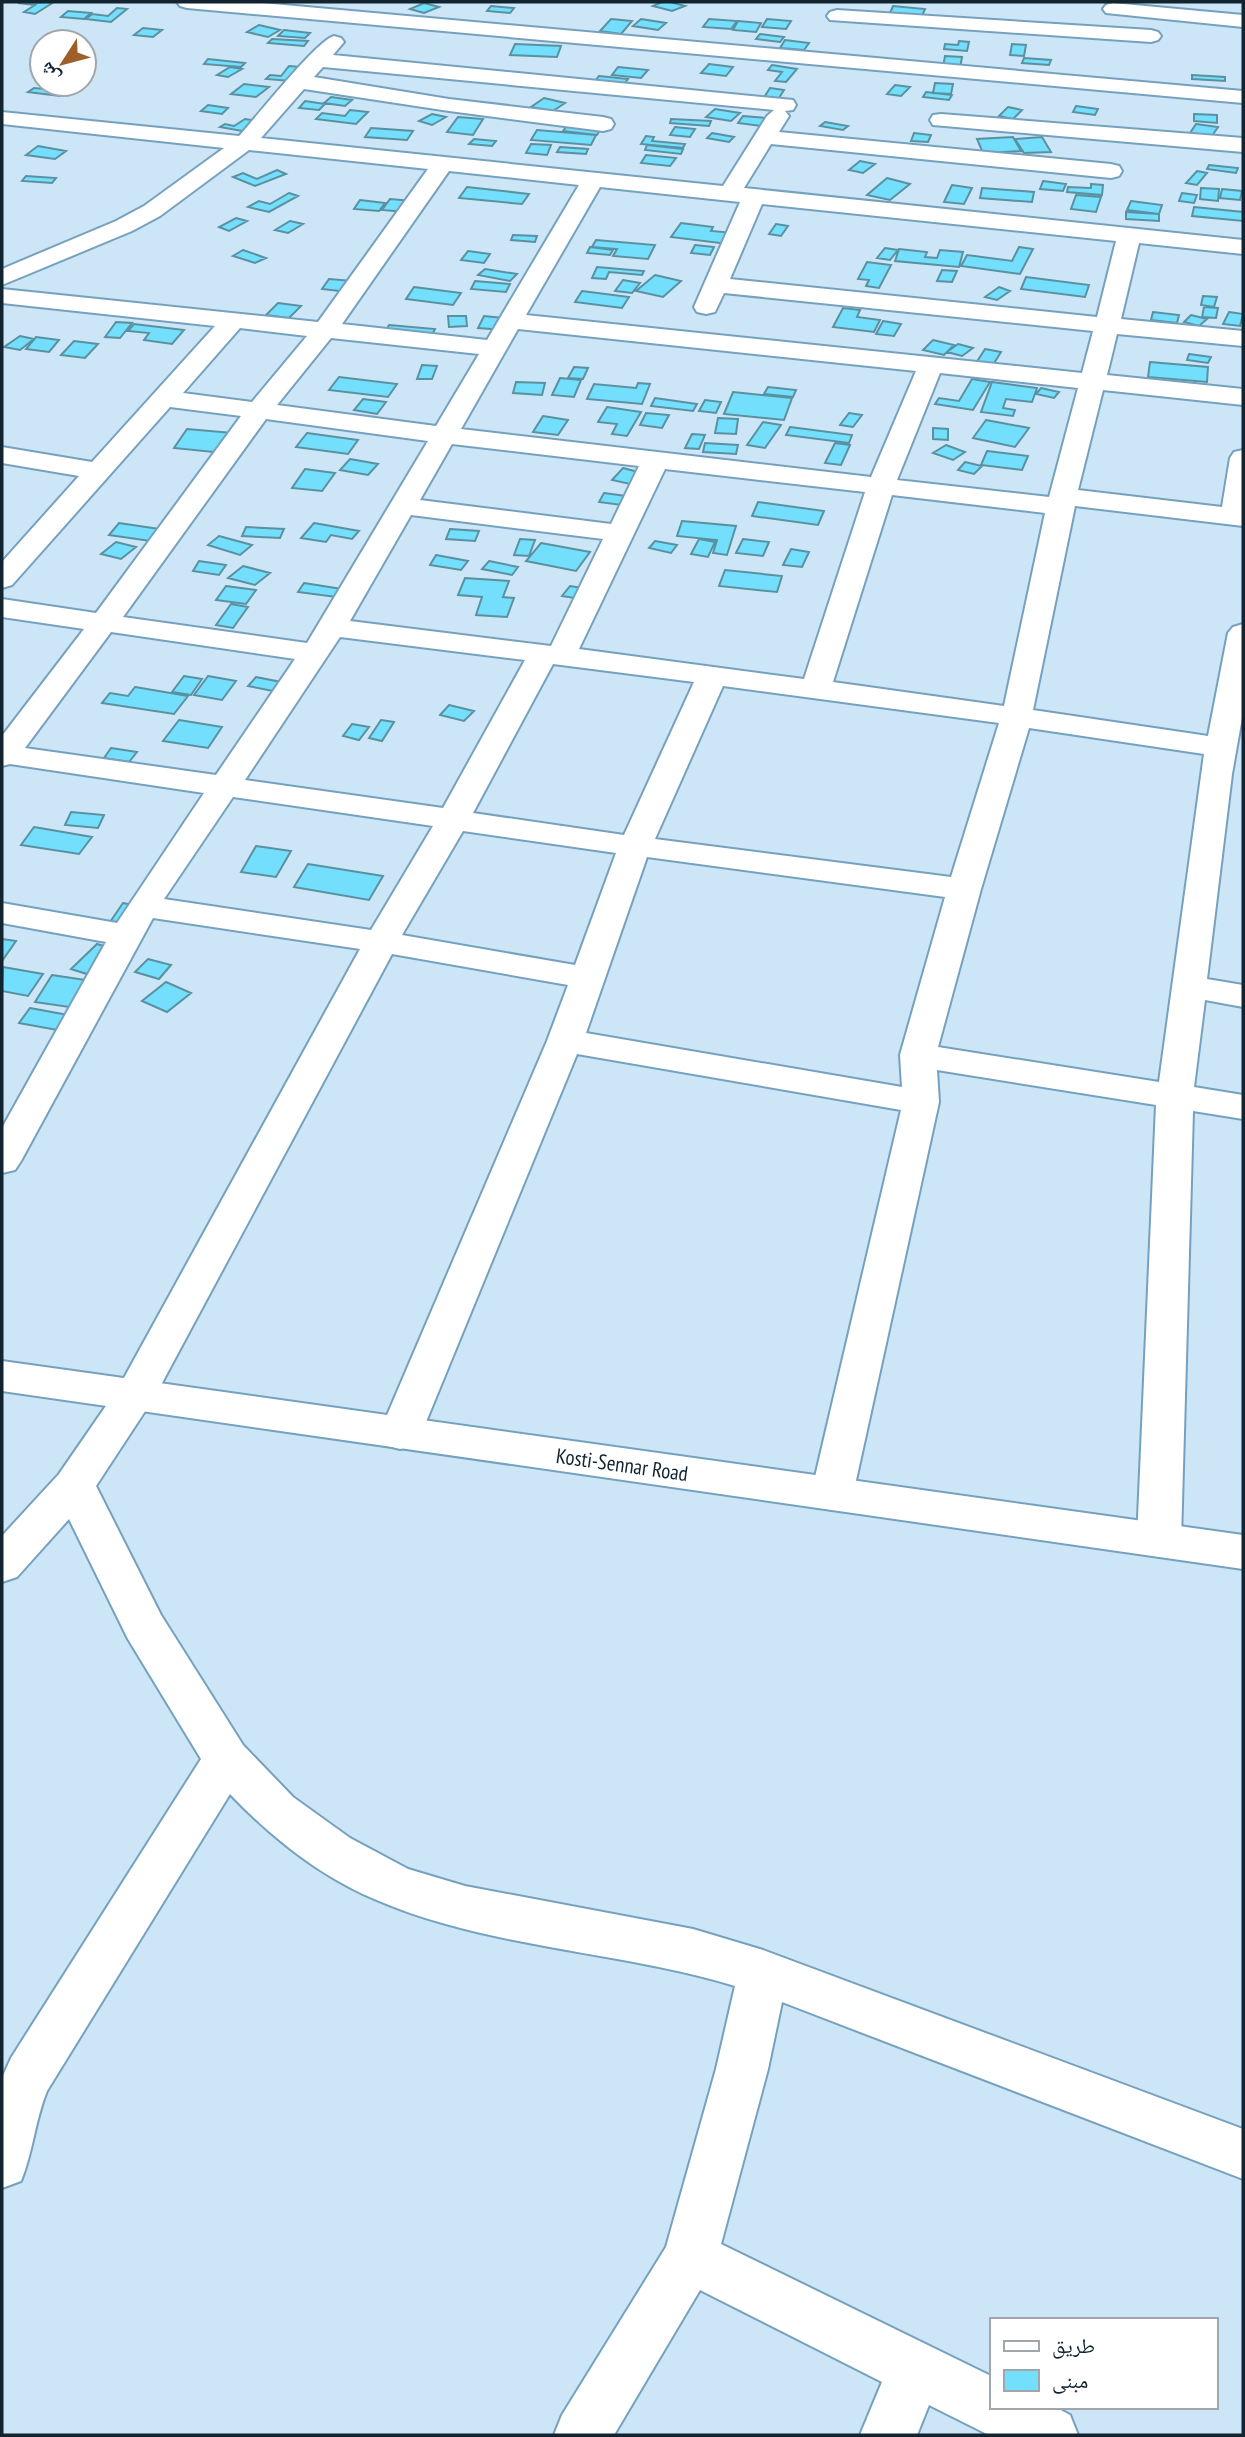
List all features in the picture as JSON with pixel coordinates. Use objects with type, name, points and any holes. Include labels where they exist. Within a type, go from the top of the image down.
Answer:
[{"type":"main road","points":[[187,2],[365,9],[503,30],[1243,97]]},
{"type":"main road","points":[[990,26],[1000,2]]},
{"type":"main road","points":[[1089,7],[1243,22]]},
{"type":"main road","points":[[2,278],[124,226],[152,211],[245,143],[365,9]]},
{"type":"main road","points":[[729,194],[815,57],[841,9],[990,26],[1074,29],[1151,36]]},
{"type":"main road","points":[[449,105],[519,11]]},
{"type":"main road","points":[[1142,87],[1151,36],[1162,13]]},
{"type":"main road","points":[[317,61],[785,105]]},
{"type":"main road","points":[[924,153],[963,71]]},
{"type":"main road","points":[[299,81],[449,105],[603,124]]},
{"type":"main road","points":[[2,1161],[126,935],[316,653],[446,435],[511,321],[603,124],[629,90]]},
{"type":"main road","points":[[2,118],[442,165],[583,165],[729,194],[1243,247]]},
{"type":"main road","points":[[941,120],[1243,145]]},
{"type":"main road","points":[[1087,230],[1111,172],[1122,134]]},
{"type":"main road","points":[[765,136],[1111,172]]},
{"type":"main road","points":[[442,165],[325,330],[259,410],[189,509],[3,755],[635,846],[964,889]]},
{"type":"main road","points":[[693,338],[754,197]]},
{"type":"main road","points":[[832,1494],[922,1102],[918,1055],[964,889],[1017,715],[1062,501],[1130,234]]},
{"type":"main road","points":[[716,285],[884,330],[931,364],[1243,397]]},
{"type":"main road","points":[[2,296],[496,348]]},
{"type":"main road","points":[[2,579],[234,320]]},
{"type":"main road","points":[[511,321],[693,338],[1107,324],[1243,339]]},
{"type":"main road","points":[[816,689],[881,486],[931,364]]},
{"type":"main road","points":[[163,398],[446,435],[881,486],[1239,517],[1243,458]]},
{"type":"main road","points":[[2,455],[98,471]]},
{"type":"main road","points":[[2,1565],[74,1485],[134,1396],[381,942],[552,655],[656,459]]},
{"type":"main road","points":[[404,506],[618,533]]},
{"type":"main road","points":[[2,608],[316,653]]},
{"type":"main road","points":[[332,627],[1017,715],[1227,766]]},
{"type":"main road","points":[[1159,1540],[1175,1097],[1190,987],[1227,766],[1243,638]]},
{"type":"main road","points":[[400,1434],[565,1041],[635,846],[713,674]]},
{"type":"main road","points":[[144,906],[381,942],[589,978]]},
{"type":"main road","points":[[2,913],[126,935]]},
{"type":"main road","points":[[1190,987],[1243,996]]},
{"type":"main road","points":[[565,1041],[922,1102]]},
{"type":"main road","points":[[918,1055],[1243,1107]]},
{"type":"main road","name":"Kosti-Sennar Road","points":[[2,1376],[1243,1552]]},
{"type":"main road","points":[[74,1485],[144,1626],[226,1759],[276,1811],[333,1853],[395,1886],[465,1907],[693,1951],[763,1972],[1243,2154]]},
{"type":"main road","points":[[2,2163],[13,2110],[29,2075],[226,1759]]},
{"type":"main road","points":[[582,2435],[690,2257],[742,2069],[763,1972]]},
{"type":"main road","points":[[690,2257],[990,2406]]},
{"type":"main road","points":[[888,2435],[916,2369]]},
{"type":"main road","points":[[996,2409],[1050,2435]]},
{"type":"building","points":[[54,2],[35,14],[24,12],[35,5],[18,3]]},
{"type":"building","points":[[662,2],[685,6],[672,11],[653,6]]},
{"type":"building","points":[[424,3],[439,7],[424,13],[410,9]]},
{"type":"building","points":[[491,6],[514,8],[510,13],[487,11]]},
{"type":"building","points":[[893,6],[925,9],[922,16],[890,13]]},
{"type":"building","points":[[117,8],[127,9],[111,22],[86,19],[92,14],[108,16]]},
{"type":"building","points":[[68,11],[91,13],[84,19],[61,17]]},
{"type":"building","points":[[611,19],[632,21],[621,34],[600,31]]},
{"type":"building","points":[[641,19],[666,23],[658,30],[633,26]]},
{"type":"building","points":[[709,19],[737,21],[731,29],[703,27]]},
{"type":"building","points":[[767,19],[791,21],[786,29],[762,27]]},
{"type":"building","points":[[738,21],[761,23],[756,32],[733,30]]},
{"type":"building","points":[[259,25],[280,30],[268,37],[247,32]]},
{"type":"building","points":[[143,28],[162,30],[153,37],[134,35]]},
{"type":"building","points":[[284,30],[310,33],[305,38],[278,36]]},
{"type":"building","points":[[760,34],[784,37],[780,42],[756,39]]},
{"type":"building","points":[[272,39],[308,41],[304,46],[268,43]]},
{"type":"building","points":[[785,40],[809,43],[804,50],[780,48]]},
{"type":"building","points":[[959,41],[969,42],[967,51],[944,49],[945,44],[958,45]]},
{"type":"building","points":[[515,44],[561,46],[557,57],[510,55]]},
{"type":"building","points":[[1012,44],[1026,45],[1024,56],[1010,55]]},
{"type":"building","points":[[945,56],[962,57],[960,68],[943,67]]},
{"type":"building","points":[[1024,58],[1051,60],[1049,65],[1022,63]]},
{"type":"building","points":[[208,59],[245,63],[241,67],[204,64]]},
{"type":"building","points":[[709,64],[733,67],[726,76],[701,73]]},
{"type":"building","points":[[772,65],[797,69],[786,82],[775,81],[782,72],[768,70]]},
{"type":"building","points":[[289,66],[302,67],[291,81],[266,79],[270,75],[281,76]]},
{"type":"building","points":[[230,67],[242,69],[228,77],[217,75]]},
{"type":"building","points":[[618,67],[648,70],[641,78],[612,75]]},
{"type":"building","points":[[1192,75],[1225,77],[1225,81],[1192,79]]},
{"type":"building","points":[[599,76],[628,79],[624,84],[595,81]]},
{"type":"building","points":[[935,83],[953,84],[951,94],[933,93]]},
{"type":"building","points":[[244,84],[269,87],[256,97],[231,94]]},
{"type":"building","points":[[895,85],[910,87],[901,96],[887,94]]},
{"type":"building","points":[[770,88],[784,90],[777,101],[763,99]]},
{"type":"building","points":[[926,92],[952,95],[949,100],[923,97]]},
{"type":"building","points":[[331,97],[352,100],[345,106],[324,103]]},
{"type":"building","points":[[544,98],[565,103],[553,111],[531,107]]},
{"type":"building","points":[[305,101],[325,104],[319,110],[299,108]]},
{"type":"building","points":[[208,105],[228,108],[222,114],[201,111]]},
{"type":"building","points":[[1076,106],[1098,109],[1095,115],[1073,112]]},
{"type":"building","points":[[1008,107],[1022,110],[1013,119],[999,116]]},
{"type":"building","points":[[715,109],[740,113],[731,121],[706,117]]},
{"type":"building","points":[[350,110],[368,112],[356,124],[316,119],[322,113],[345,116]]},
{"type":"building","points":[[432,114],[446,117],[432,125],[419,121]]},
{"type":"building","points":[[1194,114],[1217,115],[1217,123],[1194,121]]},
{"type":"building","points":[[743,116],[766,118],[761,126],[738,123]]},
{"type":"building","points":[[458,117],[483,119],[473,135],[447,132]]},
{"type":"building","points":[[245,119],[257,121],[242,131],[220,127],[225,124],[234,126]]},
{"type":"building","points":[[671,119],[711,121],[709,126],[670,123]]},
{"type":"building","points":[[825,122],[848,126],[843,130],[820,126]]},
{"type":"building","points":[[1196,124],[1218,127],[1212,136],[1190,133]]},
{"type":"building","points":[[567,126],[600,130],[597,135],[563,131]]},
{"type":"building","points":[[675,127],[695,129],[690,137],[670,135]]},
{"type":"building","points":[[371,128],[413,131],[407,140],[365,137]]},
{"type":"building","points":[[537,130],[596,135],[591,145],[531,140]]},
{"type":"building","points":[[712,133],[734,137],[729,142],[707,138]]},
{"type":"building","points":[[914,133],[931,135],[928,142],[911,141]]},
{"type":"building","points":[[646,136],[654,137],[652,141],[685,144],[683,148],[641,144]]},
{"type":"building","points":[[1013,137],[1021,151],[983,153],[977,139]]},
{"type":"building","points":[[1042,137],[1051,152],[1024,153],[1015,139]]},
{"type":"building","points":[[474,139],[496,141],[492,146],[469,144]]},
{"type":"building","points":[[531,144],[551,145],[547,155],[526,153]]},
{"type":"building","points":[[647,145],[683,149],[681,154],[645,150]]},
{"type":"building","points":[[38,146],[66,151],[55,159],[26,155]]},
{"type":"building","points":[[560,147],[588,149],[586,154],[557,152]]},
{"type":"building","points":[[646,155],[676,158],[670,166],[641,163]]},
{"type":"building","points":[[860,161],[875,164],[863,173],[849,170]]},
{"type":"building","points":[[1209,165],[1238,168],[1236,173],[1207,169]]},
{"type":"building","points":[[277,170],[286,174],[255,186],[233,177],[243,173],[257,179]]},
{"type":"building","points":[[1197,171],[1207,173],[1197,185],[1186,183]]},
{"type":"building","points":[[26,176],[56,178],[52,183],[22,181]]},
{"type":"building","points":[[887,178],[910,184],[890,200],[867,195]]},
{"type":"building","points":[[1043,181],[1066,184],[1063,191],[1040,189]]},
{"type":"building","points":[[1091,184],[1103,185],[1102,195],[1067,192],[1068,187],[1091,188]]},
{"type":"building","points":[[952,185],[972,188],[964,204],[944,202]]},
{"type":"building","points":[[467,187],[529,194],[522,204],[459,198]]},
{"type":"building","points":[[982,188],[1034,192],[1032,202],[980,198]]},
{"type":"building","points":[[1201,188],[1219,189],[1218,201],[1200,199]]},
{"type":"building","points":[[1222,189],[1242,191],[1240,200],[1220,198]]},
{"type":"building","points":[[289,193],[298,196],[269,212],[248,207],[259,201],[270,204]]},
{"type":"building","points":[[1182,193],[1197,195],[1194,203],[1179,201]]},
{"type":"building","points":[[1076,195],[1101,197],[1096,212],[1071,209]]},
{"type":"building","points":[[390,199],[424,202],[417,213],[382,210]]},
{"type":"building","points":[[360,200],[385,203],[379,211],[354,209]]},
{"type":"building","points":[[1131,201],[1162,205],[1159,214],[1127,210]]},
{"type":"building","points":[[1194,207],[1243,212],[1243,221],[1192,216]]},
{"type":"building","points":[[1126,212],[1159,214],[1159,221],[1126,219]]},
{"type":"building","points":[[236,218],[247,221],[229,231],[219,227]]},
{"type":"building","points":[[290,221],[303,224],[288,233],[275,230]]},
{"type":"building","points":[[681,223],[713,227],[711,231],[735,233],[728,244],[671,237]]},
{"type":"building","points":[[776,224],[788,226],[781,236],[769,234]]},
{"type":"building","points":[[513,235],[537,236],[535,242],[511,240]]},
{"type":"building","points":[[596,240],[655,245],[648,259],[613,256],[617,249],[592,247]]},
{"type":"building","points":[[695,245],[714,247],[710,255],[691,253]]},
{"type":"building","points":[[590,247],[613,250],[610,255],[587,253]]},
{"type":"building","points":[[1019,247],[1033,249],[1020,274],[961,266],[967,255],[1012,261]]},
{"type":"building","points":[[885,248],[898,250],[890,260],[877,258]]},
{"type":"building","points":[[899,249],[927,252],[925,257],[937,258],[940,250],[963,252],[959,267],[895,261]]},
{"type":"building","points":[[243,250],[266,258],[255,263],[233,256]]},
{"type":"building","points":[[468,251],[490,254],[484,263],[461,260]]},
{"type":"building","points":[[867,262],[891,265],[879,288],[866,286],[869,280],[858,279]]},
{"type":"building","points":[[597,267],[644,271],[642,275],[609,272],[606,279],[592,278]]},
{"type":"building","points":[[485,269],[517,274],[510,281],[478,275]]},
{"type":"building","points":[[942,270],[957,271],[952,282],[937,281]]},
{"type":"building","points":[[655,275],[681,281],[663,297],[636,291]]},
{"type":"building","points":[[1026,277],[1089,285],[1085,297],[1021,289]]},
{"type":"building","points":[[329,279],[354,281],[348,292],[322,289]]},
{"type":"building","points":[[623,280],[640,283],[632,293],[615,291]]},
{"type":"building","points":[[475,281],[510,284],[506,292],[471,289]]},
{"type":"building","points":[[414,287],[461,293],[453,305],[406,299]]},
{"type":"building","points":[[999,287],[1010,291],[997,300],[985,297]]},
{"type":"building","points":[[582,291],[629,297],[622,308],[575,302]]},
{"type":"building","points":[[1203,296],[1217,297],[1214,307],[1201,305]]},
{"type":"building","points":[[278,303],[301,306],[289,318],[266,315]]},
{"type":"building","points":[[1204,307],[1218,308],[1216,318],[1202,317]]},
{"type":"building","points":[[843,308],[860,310],[857,317],[880,320],[874,332],[833,327]]},
{"type":"building","points":[[1153,312],[1179,315],[1177,323],[1151,320]]},
{"type":"building","points":[[1229,312],[1243,314],[1240,326],[1223,324]]},
{"type":"building","points":[[1191,315],[1207,319],[1199,326],[1184,322]]},
{"type":"building","points":[[448,316],[466,316],[467,326],[449,327]]},
{"type":"building","points":[[484,316],[512,319],[506,330],[478,328]]},
{"type":"building","points":[[883,321],[901,324],[894,336],[876,334]]},
{"type":"building","points":[[116,322],[132,323],[120,338],[105,337]]},
{"type":"building","points":[[134,324],[184,330],[172,344],[144,340],[149,333],[128,331]]},
{"type":"building","points":[[389,325],[435,329],[432,335],[386,331]]},
{"type":"building","points":[[20,336],[34,339],[20,350],[4,347]]},
{"type":"building","points":[[36,337],[59,340],[49,352],[26,349]]},
{"type":"building","points":[[933,340],[954,345],[944,355],[923,350]]},
{"type":"building","points":[[74,341],[98,344],[85,358],[61,355]]},
{"type":"building","points":[[958,344],[973,348],[962,356],[947,352]]},
{"type":"building","points":[[985,349],[1001,352],[985,378],[955,373],[963,360],[976,363]]},
{"type":"building","points":[[1189,354],[1211,357],[1208,363],[1187,360]]},
{"type":"building","points":[[1150,362],[1208,367],[1207,382],[1148,377]]},
{"type":"building","points":[[422,365],[437,366],[432,379],[417,379]]},
{"type":"building","points":[[574,367],[588,368],[583,379],[568,378]]},
{"type":"building","points":[[339,377],[397,384],[388,397],[329,390]]},
{"type":"building","points":[[560,378],[581,380],[574,397],[552,395]]},
{"type":"building","points":[[972,379],[990,382],[973,410],[935,404],[939,398],[959,401]]},
{"type":"building","points":[[516,382],[545,383],[542,395],[513,393]]},
{"type":"building","points":[[992,382],[1037,388],[1032,402],[1006,399],[1003,408],[1015,410],[1013,416],[981,412]]},
{"type":"building","points":[[638,383],[650,384],[642,404],[587,399],[594,384],[636,388]]},
{"type":"building","points":[[768,387],[796,390],[793,397],[764,394]]},
{"type":"building","points":[[1041,388],[1059,392],[1054,398],[1036,394]]},
{"type":"building","points":[[733,392],[792,398],[784,420],[724,414]]},
{"type":"building","points":[[655,398],[697,404],[693,411],[651,406]]},
{"type":"building","points":[[363,399],[386,402],[377,414],[354,410]]},
{"type":"building","points":[[705,400],[721,402],[716,413],[699,411]]},
{"type":"building","points":[[607,407],[641,412],[627,436],[612,434],[617,424],[598,422]]},
{"type":"building","points":[[646,413],[669,415],[662,428],[640,425]]},
{"type":"building","points":[[849,413],[862,415],[853,427],[840,425]]},
{"type":"building","points":[[543,416],[568,420],[558,435],[533,432]]},
{"type":"building","points":[[718,418],[738,419],[736,434],[715,433]]},
{"type":"building","points":[[986,420],[1029,428],[1015,447],[973,438]]},
{"type":"building","points":[[763,422],[781,425],[765,448],[747,445]]},
{"type":"building","points":[[790,427],[852,435],[849,443],[786,435]]},
{"type":"building","points":[[933,428],[948,429],[948,440],[933,439]]},
{"type":"building","points":[[187,429],[245,434],[233,454],[174,448]]},
{"type":"building","points":[[307,433],[358,440],[348,454],[296,447]]},
{"type":"building","points":[[692,434],[705,435],[699,449],[685,448]]},
{"type":"building","points":[[705,443],[738,445],[736,454],[703,452]]},
{"type":"building","points":[[835,443],[850,445],[841,465],[825,463]]},
{"type":"building","points":[[946,445],[965,452],[953,460],[933,453]]},
{"type":"building","points":[[987,451],[1028,456],[1022,470],[981,465]]},
{"type":"building","points":[[350,459],[378,464],[368,475],[340,470]]},
{"type":"building","points":[[965,462],[982,466],[974,474],[958,470]]},
{"type":"building","points":[[623,468],[650,475],[639,486],[612,480]]},
{"type":"building","points":[[305,469],[335,473],[322,491],[292,488]]},
{"type":"building","points":[[604,493],[634,497],[629,506],[599,502]]},
{"type":"building","points":[[758,502],[824,511],[818,525],[752,516]]},
{"type":"building","points":[[682,521],[736,526],[727,555],[713,553],[717,540],[677,536]]},
{"type":"building","points":[[119,523],[173,531],[164,543],[109,535]]},
{"type":"building","points":[[314,523],[359,531],[352,539],[331,535],[326,542],[301,538]]},
{"type":"building","points":[[246,527],[284,529],[280,538],[242,536]]},
{"type":"building","points":[[450,529],[479,531],[475,541],[446,539]]},
{"type":"building","points":[[219,536],[252,545],[240,555],[208,545]]},
{"type":"building","points":[[520,539],[535,540],[529,556],[514,555]]},
{"type":"building","points":[[699,539],[715,542],[708,557],[691,554]]},
{"type":"building","points":[[743,539],[769,542],[763,556],[736,553]]},
{"type":"building","points":[[655,541],[677,545],[671,553],[649,548]]},
{"type":"building","points":[[116,542],[136,547],[121,559],[101,554]]},
{"type":"building","points":[[541,543],[590,552],[576,571],[526,561]]},
{"type":"building","points":[[791,549],[809,552],[802,567],[783,565]]},
{"type":"building","points":[[436,555],[468,561],[461,570],[430,565]]},
{"type":"building","points":[[199,561],[226,565],[219,575],[193,571]]},
{"type":"building","points":[[489,561],[518,567],[512,575],[482,569]]},
{"type":"building","points":[[243,566],[270,573],[255,585],[228,578]]},
{"type":"building","points":[[725,570],[782,576],[777,592],[719,586]]},
{"type":"building","points":[[465,578],[509,581],[503,597],[514,598],[507,617],[476,615],[482,597],[458,595]]},
{"type":"building","points":[[304,583],[342,589],[336,597],[298,592]]},
{"type":"building","points":[[226,586],[256,590],[246,604],[216,600]]},
{"type":"building","points":[[570,586],[589,589],[581,599],[562,596]]},
{"type":"building","points":[[231,604],[248,607],[233,628],[216,625]]},
{"type":"building","points":[[184,676],[202,679],[191,695],[172,692]]},
{"type":"building","points":[[208,676],[236,681],[222,700],[194,695]]},
{"type":"building","points":[[256,677],[286,683],[278,692],[248,686]]},
{"type":"building","points":[[135,687],[188,696],[174,714],[102,703],[110,693],[128,696]]},
{"type":"building","points":[[449,705],[474,711],[464,721],[440,715]]},
{"type":"building","points":[[179,720],[222,727],[208,748],[163,741]]},
{"type":"building","points":[[381,720],[394,722],[382,741],[369,738]]},
{"type":"building","points":[[352,724],[369,727],[359,740],[343,736]]},
{"type":"building","points":[[111,748],[137,752],[129,762],[104,758]]},
{"type":"building","points":[[71,812],[104,815],[98,828],[65,825]]},
{"type":"building","points":[[34,827],[92,837],[79,854],[21,845]]},
{"type":"building","points":[[256,846],[291,851],[276,877],[241,872]]},
{"type":"building","points":[[308,864],[383,876],[369,900],[294,887]]},
{"type":"building","points":[[123,903],[142,907],[128,928],[108,925]]},
{"type":"building","points":[[2,939],[16,941],[2,961]]},
{"type":"building","points":[[97,944],[117,950],[90,975],[71,969]]},
{"type":"building","points":[[148,959],[171,965],[159,979],[135,972]]},
{"type":"building","points":[[3,967],[43,974],[28,996],[2,991]]},
{"type":"building","points":[[52,975],[92,981],[76,1008],[35,1002]]},
{"type":"building","points":[[166,982],[191,993],[167,1012],[142,1001]]},
{"type":"building","points":[[30,1008],[68,1015],[57,1030],[19,1023]]}]
